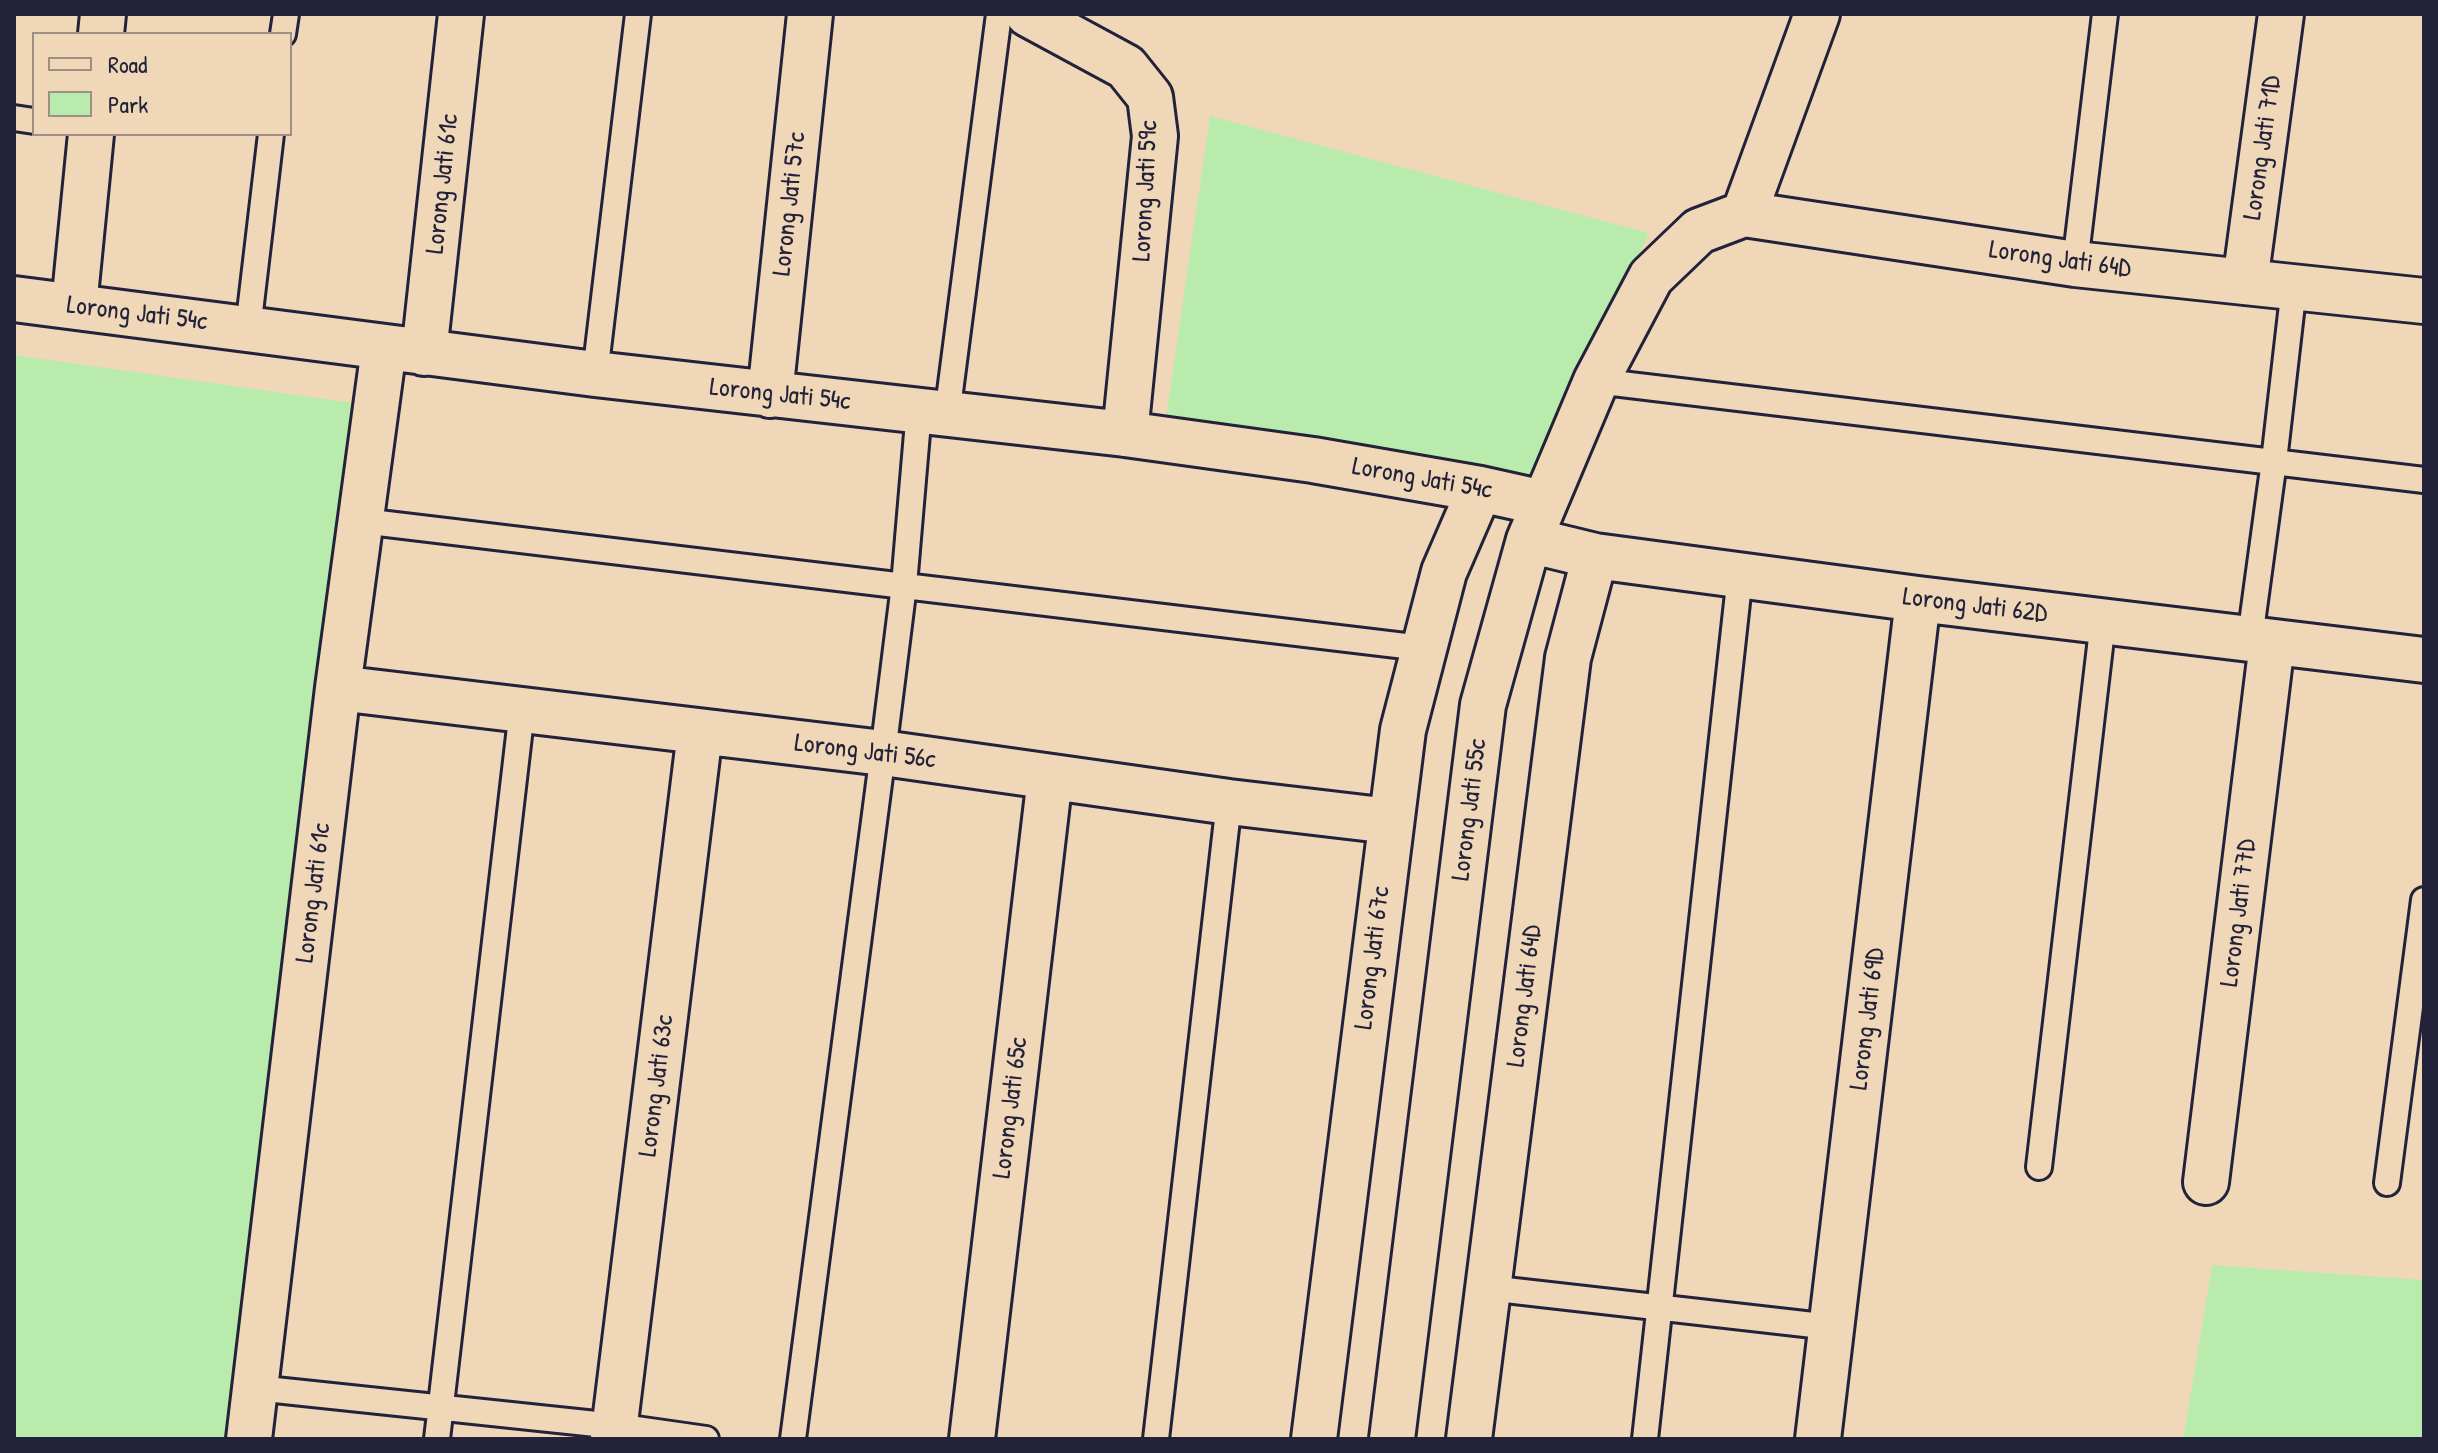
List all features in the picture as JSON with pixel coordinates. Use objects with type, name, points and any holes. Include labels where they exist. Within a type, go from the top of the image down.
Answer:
[{"type":"street","name":"Lorong Jati 61c","points":[[249,1439],[338,688],[362,521],[404,350],[461,14]]},
{"type":"street","name":"Lorong Jati 57c","points":[[770,395],[810,14]]},
{"type":"street","name":"Lorong Jati 59c","points":[[1028,14],[1126,67],[1150,97],[1155,136],[1125,434]]},
{"type":"street","points":[[1744,214],[1817,14]]},
{"type":"street","name":"Lorong Jati 71D","points":[[2245,282],[2281,14]]},
{"type":"street","points":[[74,306],[91,136]]},
{"type":"street","name":"Lorong Jati 64D","points":[[1699,231],[1744,214],[2075,264],[2424,301]]},
{"type":"street","name":"Lorong Jati 55c","points":[[1392,1439],[1483,705],[1536,522],[1596,381],[1651,277],[1699,231]]},
{"type":"street","name":"Lorong Jati 54c","points":[[14,299],[595,374],[1125,434],[1313,460],[1480,489],[1536,522]]},
{"type":"street","name":"Lorong Jati 67c","points":[[1314,1439],[1403,730],[1444,572],[1480,489]]},
{"type":"street","name":"Lorong Jati 62D","points":[[1536,522],[1595,556],[1918,599],[2424,660]]},
{"type":"street","name":"Lorong Jati 64D","points":[[1469,1439],[1566,673],[1595,556]]},
{"type":"street","name":"Lorong Jati 69D","points":[[1818,1439],[1918,599]]},
{"type":"street","name":"Lorong Jati 77D","points":[[2206,1182],[2261,640]]},
{"type":"street","name":"Lorong Jati 56c","points":[[338,688],[883,753],[1229,802],[1390,821]]},
{"type":"street","name":"Lorong Jati 63c","points":[[614,1432],[700,732]]},
{"type":"street","name":"Lorong Jati 65c","points":[[972,1439],[1050,777]]},
{"type":"lane","points":[[595,374],[638,14]]},
{"type":"lane","points":[[793,1439],[904,585],[999,14]]},
{"type":"lane","points":[[2075,264],[2105,14]]},
{"type":"lane","points":[[248,329],[271,136]]},
{"type":"lane","points":[[2261,640],[2274,461],[2294,287]]},
{"type":"lane","points":[[1596,381],[2424,480]]},
{"type":"lane","points":[[362,521],[1422,648]]},
{"type":"lane","points":[[1645,1439],[1740,575]]},
{"type":"lane","points":[[2039,1167],[2103,621]]},
{"type":"lane","points":[[437,1439],[522,710]]},
{"type":"lane","points":[[1156,1439],[1229,802]]},
{"type":"lane","points":[[2387,1183],[2424,900]]},
{"type":"lane","points":[[1488,1288],[1831,1327]]},
{"type":"lane","points":[[256,1388],[441,1408],[614,1432],[706,1439]]},
{"type":"green space","points":[[1210,116],[1649,233],[1519,524],[1162,445]]},
{"type":"green space","points":[[14,355],[368,405],[228,1439],[14,1439]]},
{"type":"green space","points":[[2212,1265],[2424,1280],[2424,1439],[2183,1439]]}]
